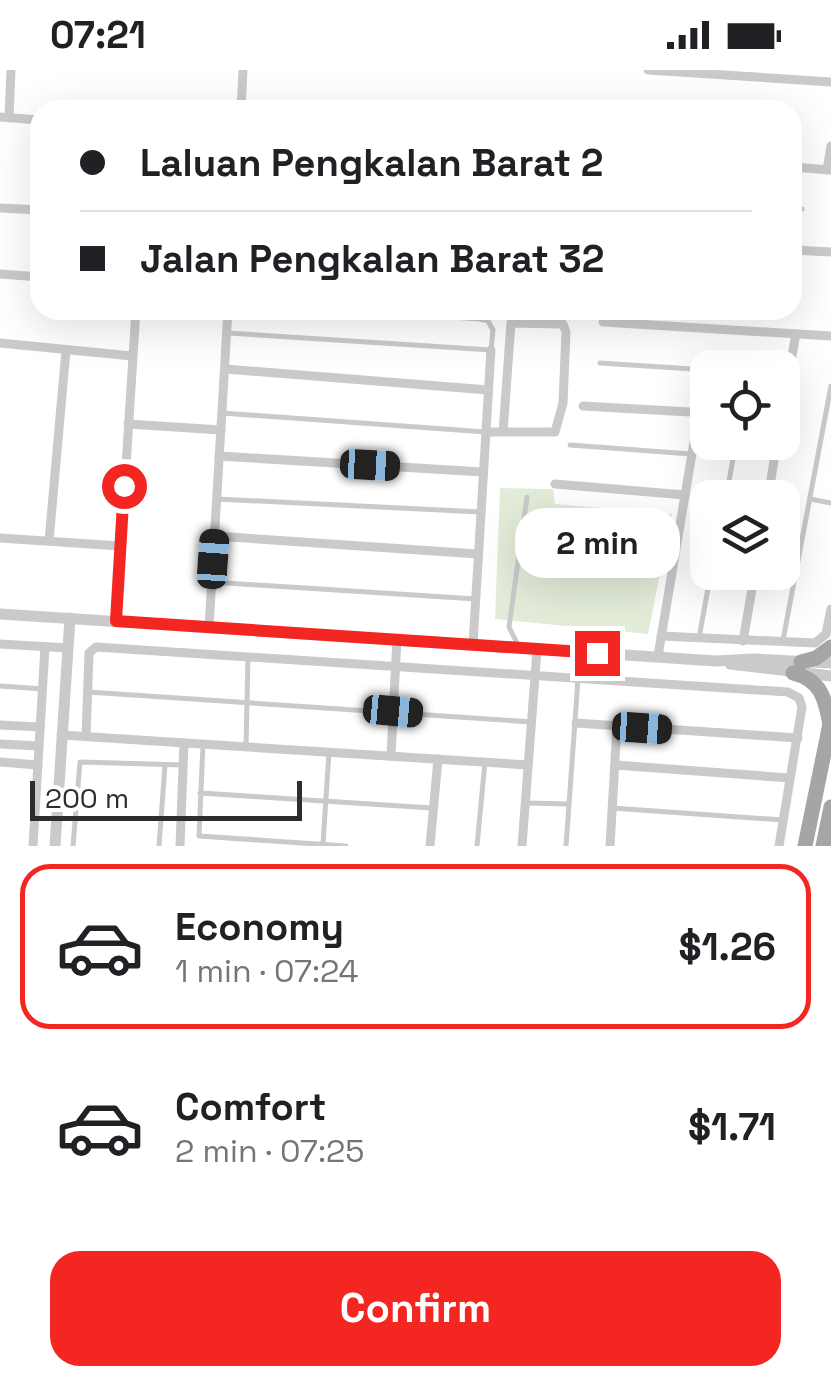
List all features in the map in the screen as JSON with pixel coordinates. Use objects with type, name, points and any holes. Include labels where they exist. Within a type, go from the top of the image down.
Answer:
[{"type":"main road","points":[[805,846],[830,721],[818,685],[797,668],[831,647]]},
{"type":"main road","points":[[823,846],[831,807]]},
{"type":"street","points":[[11,70],[5,118],[30,119]]},
{"type":"street","points":[[242,100],[243,70]]},
{"type":"street","points":[[648,70],[831,82]]},
{"type":"street","points":[[802,168],[829,170],[831,146]]},
{"type":"street","points":[[0,208],[30,210]]},
{"type":"street","points":[[802,251],[831,252]]},
{"type":"street","points":[[0,274],[30,276]]},
{"type":"street","points":[[116,621],[135,320]]},
{"type":"street","points":[[209,627],[228,320]]},
{"type":"street","points":[[603,322],[831,336]]},
{"type":"street","points":[[486,432],[552,434],[558,429],[564,324],[511,323],[503,432]]},
{"type":"street","points":[[792,350],[796,334]]},
{"type":"street","points":[[0,344],[132,356]]},
{"type":"street","points":[[50,541],[66,350]]},
{"type":"street","points":[[473,644],[491,350]]},
{"type":"street","points":[[225,368],[488,390]]},
{"type":"street","points":[[583,406],[690,411]]},
{"type":"street","points":[[128,424],[221,430]]},
{"type":"street","points":[[219,456],[483,472]]},
{"type":"street","points":[[658,656],[691,460]]},
{"type":"street","points":[[556,484],[685,494]]},
{"type":"street","points":[[214,536],[478,554]]},
{"type":"street","points":[[0,538],[120,546]]},
{"type":"street","points":[[743,641],[752,590]]},
{"type":"street","points":[[661,636],[814,643],[826,634],[831,609]]},
{"type":"street","points":[[0,614],[716,661],[752,659],[831,676]]},
{"type":"street","points":[[55,846],[70,618]]},
{"type":"street","points":[[391,756],[397,638]]},
{"type":"street","points":[[0,644],[68,648]]},
{"type":"street","points":[[33,846],[46,647]]},
{"type":"street","points":[[86,736],[89,653],[96,647],[788,692],[802,702],[778,846]]},
{"type":"street","points":[[522,846],[537,650]]},
{"type":"street","points":[[797,668],[831,663]]},
{"type":"street","points":[[576,723],[798,738]]},
{"type":"street","points":[[0,725],[40,727]]},
{"type":"street","points":[[610,846],[617,726]]},
{"type":"street","points":[[62,735],[528,764]]},
{"type":"street","points":[[180,846],[184,743]]},
{"type":"street","points":[[0,744],[39,746]]},
{"type":"street","points":[[430,846],[438,759]]},
{"type":"street","points":[[0,762],[38,765]]},
{"type":"street","points":[[615,765],[790,778]]},
{"type":"lane","points":[[227,333],[491,350],[493,330],[484,320]]},
{"type":"lane","points":[[600,363],[690,369]]},
{"type":"lane","points":[[782,643],[831,386]]},
{"type":"lane","points":[[222,413],[486,432]]},
{"type":"lane","points":[[570,445],[690,454]]},
{"type":"lane","points":[[520,648],[509,627],[527,496]]},
{"type":"lane","points":[[216,499],[481,512]]},
{"type":"lane","points":[[810,500],[831,503]]},
{"type":"lane","points":[[212,582],[476,599]]},
{"type":"lane","points":[[699,638],[708,590]]},
{"type":"lane","points":[[246,747],[248,656]]},
{"type":"lane","points":[[566,846],[578,680]]},
{"type":"lane","points":[[0,686],[42,689]]},
{"type":"lane","points":[[88,692],[532,722]]},
{"type":"lane","points":[[203,744],[199,836],[346,846]]},
{"type":"lane","points":[[322,845],[329,752]]},
{"type":"lane","points":[[73,846],[80,762],[183,765]]},
{"type":"lane","points":[[477,846],[485,762]]},
{"type":"lane","points":[[159,846],[164,765]]},
{"type":"lane","points":[[200,793],[434,808]]},
{"type":"lane","points":[[526,802],[568,804]]},
{"type":"lane","points":[[612,808],[782,820]]},
{"type":"green space","points":[[500,488],[553,489],[555,504],[672,514],[648,634],[495,619]]},
{"type":"route","points":[[124,486],[116,621],[597,653]]}]
